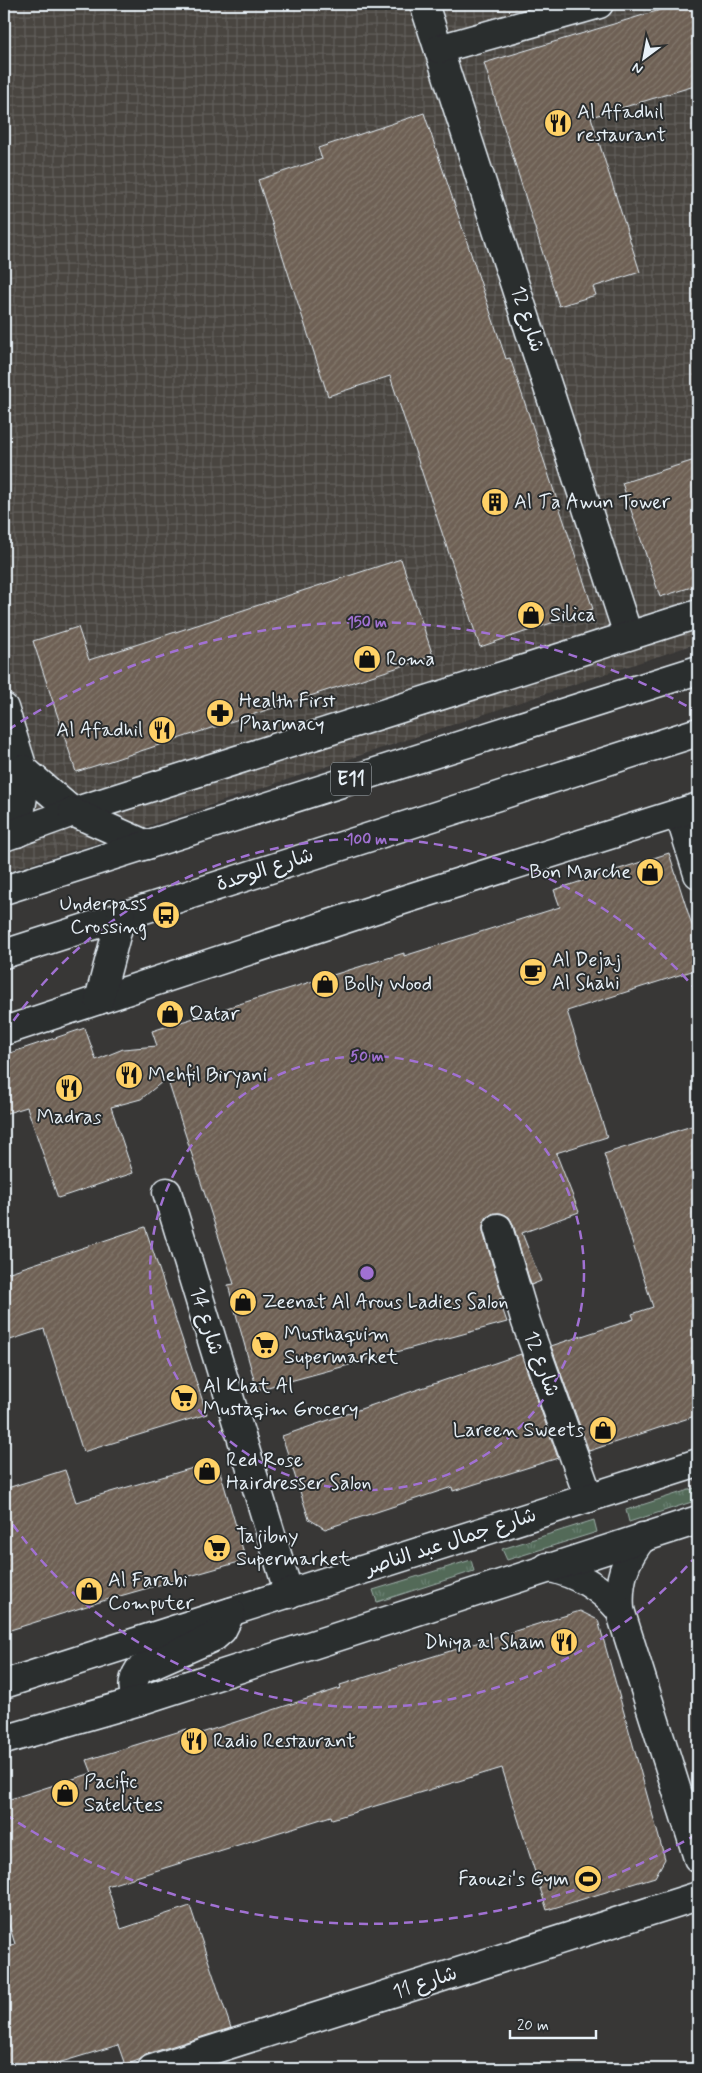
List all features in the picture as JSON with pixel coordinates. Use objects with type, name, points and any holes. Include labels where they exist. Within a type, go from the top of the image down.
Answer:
[{"type":"main road","name":"شارع 12","points":[[424,4],[628,635]]},
{"type":"main road","points":[[439,49],[598,4]]},
{"type":"main road","points":[[10,835],[73,812],[698,614]]},
{"type":"main road","name":"E11","points":[[4,890],[698,670]]},
{"type":"main road","points":[[4,708],[23,768],[24,790],[10,835]]},
{"type":"main road","name":"شارع الوحدة","points":[[4,954],[698,732]]},
{"type":"main road","points":[[23,768],[73,812],[147,845]]},
{"type":"main road","points":[[4,1031],[403,900],[688,810],[698,874]]},
{"type":"main road","points":[[99,1000],[121,916]]},
{"type":"main road","name":"شارع 14","points":[[167,1192],[289,1594]]},
{"type":"main road","name":"شارع 12","points":[[498,1228],[526,1322],[589,1498]]},
{"type":"main road","name":"شارع جمال عبد الناصر","points":[[4,1684],[698,1462]]},
{"type":"main road","points":[[4,1740],[139,1701],[547,1567],[698,1520]]},
{"type":"main road","points":[[643,1538],[633,1550],[623,1571],[619,1594],[620,1610],[698,1858]]},
{"type":"main road","points":[[547,1567],[581,1577],[609,1597],[620,1610]]},
{"type":"main road","points":[[139,1701],[134,1694],[132,1686],[139,1670],[214,1637],[225,1626],[231,1612]]},
{"type":"main road","name":"شارع 11","points":[[152,2069],[698,1896]]},
{"type":"shaded area","points":[[4,4],[698,4],[698,643],[109,839],[4,872]]},
{"type":"green space","points":[[698,1487],[698,1500],[629,1522],[626,1510]]},
{"type":"green space","points":[[594,1520],[597,1532],[507,1560],[502,1549]]},
{"type":"green space","points":[[471,1560],[474,1571],[377,1602],[373,1590]]},
{"type":"building","points":[[680,4],[698,4],[698,85],[591,117],[640,272],[593,287],[596,295],[559,306],[484,63]]},
{"type":"building","points":[[424,113],[506,359],[510,358],[593,609],[480,647],[390,376],[328,396],[258,180],[322,159],[318,148]]},
{"type":"building","points":[[698,459],[698,585],[660,597],[622,483]]},
{"type":"building","points":[[401,559],[433,656],[76,772],[33,641],[78,627],[89,660]]},
{"type":"building","points":[[669,853],[698,944],[698,969],[567,1011],[607,1137],[556,1153],[579,1212],[522,1233],[541,1281],[531,1285],[513,1224],[509,1217],[501,1213],[493,1213],[486,1218],[483,1232],[503,1298],[499,1299],[507,1322],[257,1390],[228,1285],[234,1284],[167,1078],[141,1099],[111,1107],[133,1173],[58,1198],[27,1107],[4,1114],[4,1055],[85,1028],[96,1060],[123,1049],[157,1046],[152,1031],[404,953],[404,956],[560,907],[554,890]]},
{"type":"building","points":[[698,1124],[698,1415],[589,1451],[551,1346],[634,1319],[632,1314],[653,1307],[604,1154]]},
{"type":"building","points":[[145,1227],[207,1414],[83,1452],[44,1329],[4,1342],[4,1274]]},
{"type":"building","points":[[521,1354],[558,1458],[453,1491],[452,1487],[325,1529],[309,1519],[282,1436]]},
{"type":"building","points":[[217,1461],[246,1560],[106,1600],[4,1632],[4,1489],[65,1470],[76,1502]]},
{"type":"building","points":[[580,1611],[598,1620],[665,1859],[655,1877],[547,1910],[502,1768],[332,1819],[331,1816],[107,1886],[121,1929],[190,1906],[231,2028],[147,2054],[139,2060],[125,2065],[118,2045],[38,2069],[4,2069],[4,1947],[15,1944],[4,1909],[4,1801],[92,1773],[87,1760],[187,1729],[189,1737],[341,1688],[340,1685]]},
{"type":"place","name":"Al Afadhil restaurant","points":[[558,123]]},
{"type":"place","name":"Al Ta Awun Tower","points":[[495,502]]},
{"type":"place","name":"Silica","points":[[531,615]]},
{"type":"place","name":"Roma","points":[[367,659]]},
{"type":"place","name":"Health First Pharmacy","points":[[220,713]]},
{"type":"place","name":"Al Afadhil","points":[[162,730]]},
{"type":"place","name":"Bon Marche","points":[[650,872]]},
{"type":"place","name":"Underpass Crossing","points":[[166,915]]},
{"type":"place","name":"Al Dejaj Al Shahi","points":[[533,972]]},
{"type":"place","name":"Bolly Wood","points":[[325,984]]},
{"type":"place","name":"Qatar","points":[[170,1014]]},
{"type":"place","name":"Mehfil Biryani","points":[[129,1075]]},
{"type":"place","name":"Madras","points":[[69,1088]]},
{"type":"place","name":"Zeenat Al Arous Ladies Salon","points":[[243,1302]]},
{"type":"place","name":"Musthaquim Supermarket","points":[[265,1345]]},
{"type":"place","name":"Al Khat Al Mustaqim Grocery","points":[[184,1398]]},
{"type":"place","name":"Lareen Sweets","points":[[603,1430]]},
{"type":"place","name":"Red Rose Hairdresser Salon","points":[[207,1471]]},
{"type":"place","name":"Tajibny Supermarket","points":[[217,1548]]},
{"type":"place","name":"Al Farabi Computer","points":[[89,1591]]},
{"type":"place","name":"Dhiya al Sham","points":[[564,1642]]},
{"type":"place","name":"Radio Restaurant","points":[[194,1741]]},
{"type":"place","name":"Pacific Satelites","points":[[65,1793]]},
{"type":"place","name":"Faouzi's Gym","points":[[588,1879]]}]
